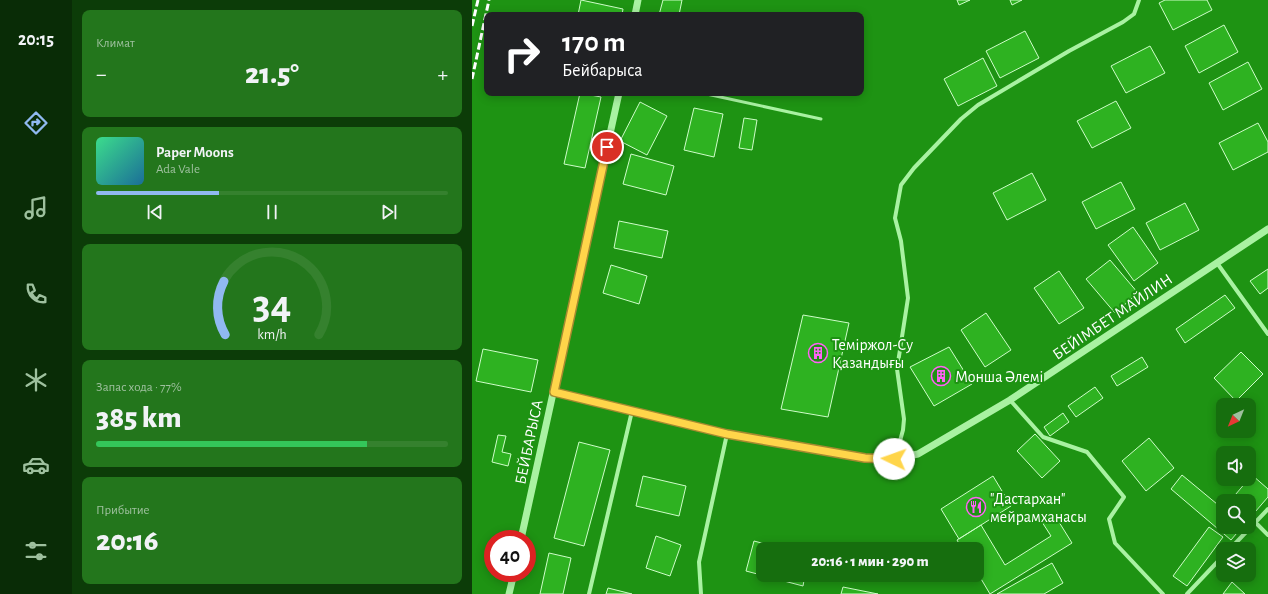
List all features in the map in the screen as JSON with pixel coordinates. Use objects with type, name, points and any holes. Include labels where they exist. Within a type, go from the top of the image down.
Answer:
[{"type":"street","points":[[636,12],[638,0]]},
{"type":"street","points":[[894,459],[903,430],[904,419],[897,369],[908,298],[901,241],[895,218],[901,185],[914,168],[966,114],[978,105],[1069,51],[1123,22],[1134,14],[1139,0]]},
{"type":"street","name":"БЕЙБАРЫСА","points":[[523,530],[618,96]]},
{"type":"street","name":"БЕЙІМБЕТ МАЙЛИН","points":[[554,392],[727,434],[865,458],[894,459],[918,454],[1010,400],[1268,229]]},
{"type":"street","points":[[1217,263],[1268,334]]},
{"type":"street","points":[[1010,400],[1043,437],[1087,452],[1124,497],[1110,519],[1115,543],[1163,594]]},
{"type":"street","points":[[589,594],[632,411]]},
{"type":"street","points":[[701,594],[699,562],[727,434]]},
{"type":"street","points":[[1256,521],[1268,509]]},
{"type":"street","points":[[1256,523],[1268,534]]},
{"type":"street","points":[[1236,542],[1244,534]]},
{"type":"street","points":[[1187,594],[1216,563]]},
{"type":"street","points":[[509,594],[512,582]]},
{"type":"lane","points":[[716,96],[821,119]]},
{"type":"building","points":[[581,0],[623,9],[622,12],[579,12]]},
{"type":"building","points":[[663,0],[682,0],[680,12],[660,12]]},
{"type":"building","points":[[957,0],[970,0],[959,5]]},
{"type":"building","points":[[1010,0],[1022,0],[1012,5]]},
{"type":"building","points":[[1165,0],[1207,0],[1212,10],[1173,30],[1159,3]]},
{"type":"building","points":[[1224,25],[1238,52],[1199,73],[1185,46]]},
{"type":"building","points":[[1025,31],[1039,58],[1000,78],[986,51]]},
{"type":"building","points":[[1150,46],[1165,73],[1126,93],[1111,66]]},
{"type":"building","points":[[983,58],[997,86],[958,106],[944,79]]},
{"type":"building","points":[[1248,62],[1262,89],[1223,110],[1209,83]]},
{"type":"building","points":[[579,96],[601,97],[585,168],[564,164]]},
{"type":"building","points":[[1116,101],[1131,128],[1092,148],[1077,121]]},
{"type":"building","points":[[640,102],[667,116],[647,155],[620,141]]},
{"type":"building","points":[[694,108],[723,114],[714,157],[684,150]]},
{"type":"building","points":[[744,118],[757,120],[752,150],[739,148]]},
{"type":"building","points":[[1258,123],[1268,142],[1268,152],[1233,170],[1219,143]]},
{"type":"building","points":[[631,154],[674,166],[666,195],[623,184]]},
{"type":"building","points":[[1032,173],[1046,200],[1007,220],[993,193]]},
{"type":"building","points":[[1121,182],[1135,209],[1096,229],[1082,202]]},
{"type":"building","points":[[1185,203],[1199,230],[1160,250],[1146,223]]},
{"type":"building","points":[[619,221],[668,231],[662,258],[614,248]]},
{"type":"building","points":[[1133,227],[1158,263],[1134,281],[1108,245]]},
{"type":"building","points":[[1110,260],[1138,293],[1115,313],[1086,279]]},
{"type":"building","points":[[611,265],[647,276],[639,304],[603,293]]},
{"type":"building","points":[[1268,269],[1268,288],[1260,294],[1250,281]]},
{"type":"building","points":[[1059,271],[1084,308],[1059,324],[1034,288]]},
{"type":"building","points":[[1225,295],[1235,308],[1185,343],[1176,329]]},
{"type":"building","points":[[986,313],[1011,350],[985,367],[961,330]]},
{"type":"building","name":"Теміржол-Су Қазандығы","points":[[803,315],[849,323],[828,417],[781,409]]},
{"type":"building","name":"Монша Әлемі","points":[[949,347],[972,384],[934,406],[910,367]]},
{"type":"building","points":[[483,349],[538,360],[531,392],[476,381]]},
{"type":"building","points":[[1241,352],[1263,374],[1239,398],[1233,398],[1214,378]]},
{"type":"building","points":[[1142,357],[1148,367],[1117,386],[1111,376]]},
{"type":"building","points":[[1095,387],[1103,398],[1076,417],[1068,406]]},
{"type":"building","points":[[1063,413],[1069,422],[1050,436],[1044,427]]},
{"type":"building","points":[[1035,434],[1060,461],[1042,478],[1017,451]]},
{"type":"building","points":[[498,435],[506,436],[502,452],[511,454],[508,466],[492,462]]},
{"type":"building","points":[[1149,438],[1174,468],[1146,491],[1122,461]]},
{"type":"building","points":[[579,442],[610,450],[584,546],[554,538]]},
{"type":"building","points":[[1182,475],[1216,503],[1216,527],[1171,489]]},
{"type":"building","points":[[643,476],[686,486],[679,516],[636,506]]},
{"type":"building","name":"\"Дастархан\" мейрамханасы","points":[[993,476],[1011,506],[959,539],[941,509]]},
{"type":"building","points":[[1256,478],[1268,489],[1268,497],[1256,511],[1256,494],[1236,494],[1243,486],[1256,486]]},
{"type":"building","points":[[1054,514],[1072,543],[990,594],[983,582],[984,542],[958,542],[957,540],[981,525],[1005,565],[1051,536],[1042,522]]},
{"type":"building","points":[[1209,527],[1216,532],[1216,534],[1223,537],[1219,542],[1216,542],[1216,547],[1187,586],[1173,576]]},
{"type":"building","points":[[1224,534],[1236,534],[1231,540]]},
{"type":"building","points":[[656,536],[681,545],[670,576],[646,568]]},
{"type":"building","points":[[754,541],[758,542],[756,542],[756,574],[746,571]]},
{"type":"building","points":[[549,553],[571,558],[563,594],[540,594]]},
{"type":"building","points":[[1052,563],[1063,583],[1044,594],[997,594]]},
{"type":"building","points":[[788,582],[804,582],[803,586]]},
{"type":"building","points":[[1232,582],[1245,594],[1223,594]]},
{"type":"building","points":[[843,587],[878,594],[841,594]]},
{"type":"building","points":[[608,588],[632,594],[606,594]]},
{"type":"railway","points":[[472,26],[478,0]]},
{"type":"railway","points":[[486,12],[489,0]]},
{"type":"railway","points":[[472,79],[484,23]]},
{"type":"place","name":"Теміржол-Су Қазандығы","points":[[818,353]]},
{"type":"place","name":"Монша Әлемі","points":[[941,376]]},
{"type":"place","name":"\"Дастархан\" мейрамханасы","points":[[976,507]]},
{"type":"route","points":[[607,147],[554,392],[727,434],[865,458],[894,459]]}]
